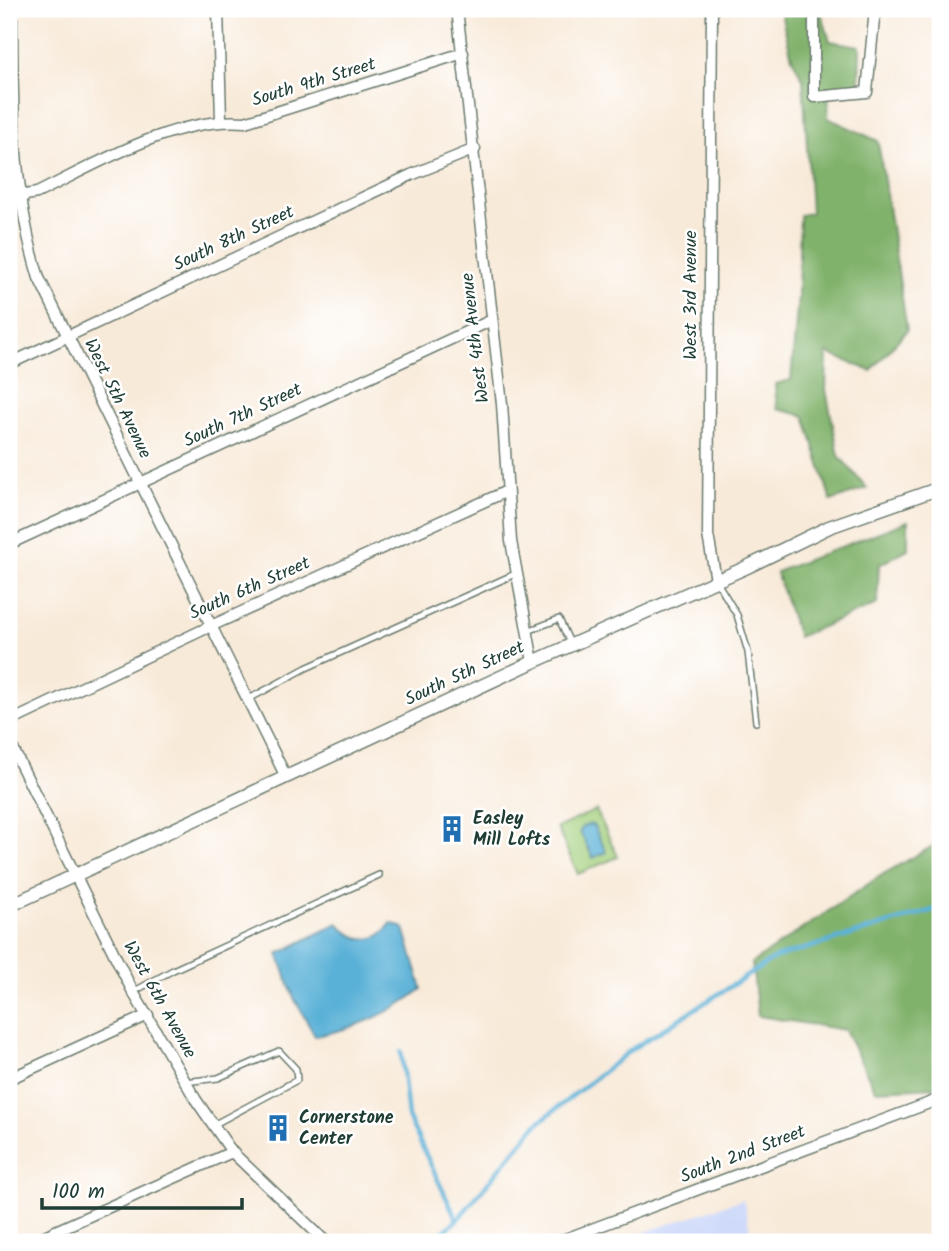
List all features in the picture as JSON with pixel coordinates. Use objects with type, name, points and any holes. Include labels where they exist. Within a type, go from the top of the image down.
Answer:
[{"type":"street","name":"West 5th Avenue","points":[[12,9],[10,47],[20,196],[39,278],[286,777]]},
{"type":"street","points":[[218,9],[221,120]]},
{"type":"street","name":"West 4th Avenue","points":[[457,9],[475,149],[515,575],[533,662]]},
{"type":"street","name":"West 3rd Avenue","points":[[712,9],[708,536],[716,580]]},
{"type":"street","points":[[814,9],[814,97],[828,98],[867,92],[875,9]]},
{"type":"street","name":"South 9th Street","points":[[20,196],[37,193],[181,128],[221,120],[246,122],[463,53]]},
{"type":"street","name":"South 8th Street","points":[[9,363],[411,175],[475,149]]},
{"type":"street","name":"South 7th Street","points":[[9,544],[492,320]]},
{"type":"street","name":"South 5th Street","points":[[9,906],[829,527],[940,488]]},
{"type":"street","name":"South 6th Street","points":[[9,722],[507,491]]},
{"type":"street","name":"West 6th Avenue","points":[[9,741],[133,992],[185,1082],[232,1152],[327,1242]]},
{"type":"street","points":[[9,1079],[148,1015]]},
{"type":"street","name":"South 2nd Street","points":[[558,1242],[940,1099]]},
{"type":"street","points":[[31,1242],[232,1152]]},
{"type":"lane","points":[[247,700],[306,668],[515,575]]},
{"type":"lane","points":[[716,580],[741,628],[748,652],[756,722]]},
{"type":"lane","points":[[526,632],[559,619],[571,645]]},
{"type":"lane","points":[[133,992],[173,970],[379,875]]},
{"type":"lane","points":[[185,1082],[218,1078],[279,1051],[296,1069],[298,1080],[213,1125]]},
{"type":"shaded area","points":[[743,1199],[753,1242],[615,1242]]},
{"type":"green space","points":[[780,9],[820,9],[830,41],[860,46],[859,85],[829,91],[828,118],[878,141],[907,330],[871,371],[827,353],[826,390],[839,456],[867,488],[831,501],[805,416],[777,409],[775,384],[791,380],[798,296],[800,215],[811,213],[803,79],[792,58]]},
{"type":"green space","points":[[908,521],[908,549],[879,565],[877,604],[798,637],[776,572]]},
{"type":"green space","points":[[596,810],[618,857],[578,874],[557,828]]},
{"type":"green space","points":[[940,842],[940,1087],[875,1090],[845,1030],[758,1016],[752,963],[880,876]]},
{"type":"water","points":[[590,824],[594,826],[606,852],[593,858],[580,832],[582,827]]},
{"type":"water","points":[[338,923],[351,934],[365,939],[379,935],[391,923],[404,928],[422,989],[371,1019],[315,1036],[294,998],[278,954]]},
{"type":"waterway","points":[[432,1242],[457,1220],[537,1124],[632,1049],[775,958],[940,908]]},
{"type":"waterway","points":[[401,1051],[408,1117],[457,1220]]},
{"type":"place","name":"Easley Mill Lofts","points":[[452,829]]},
{"type":"place","name":"Cornerstone Center","points":[[278,1128]]}]
